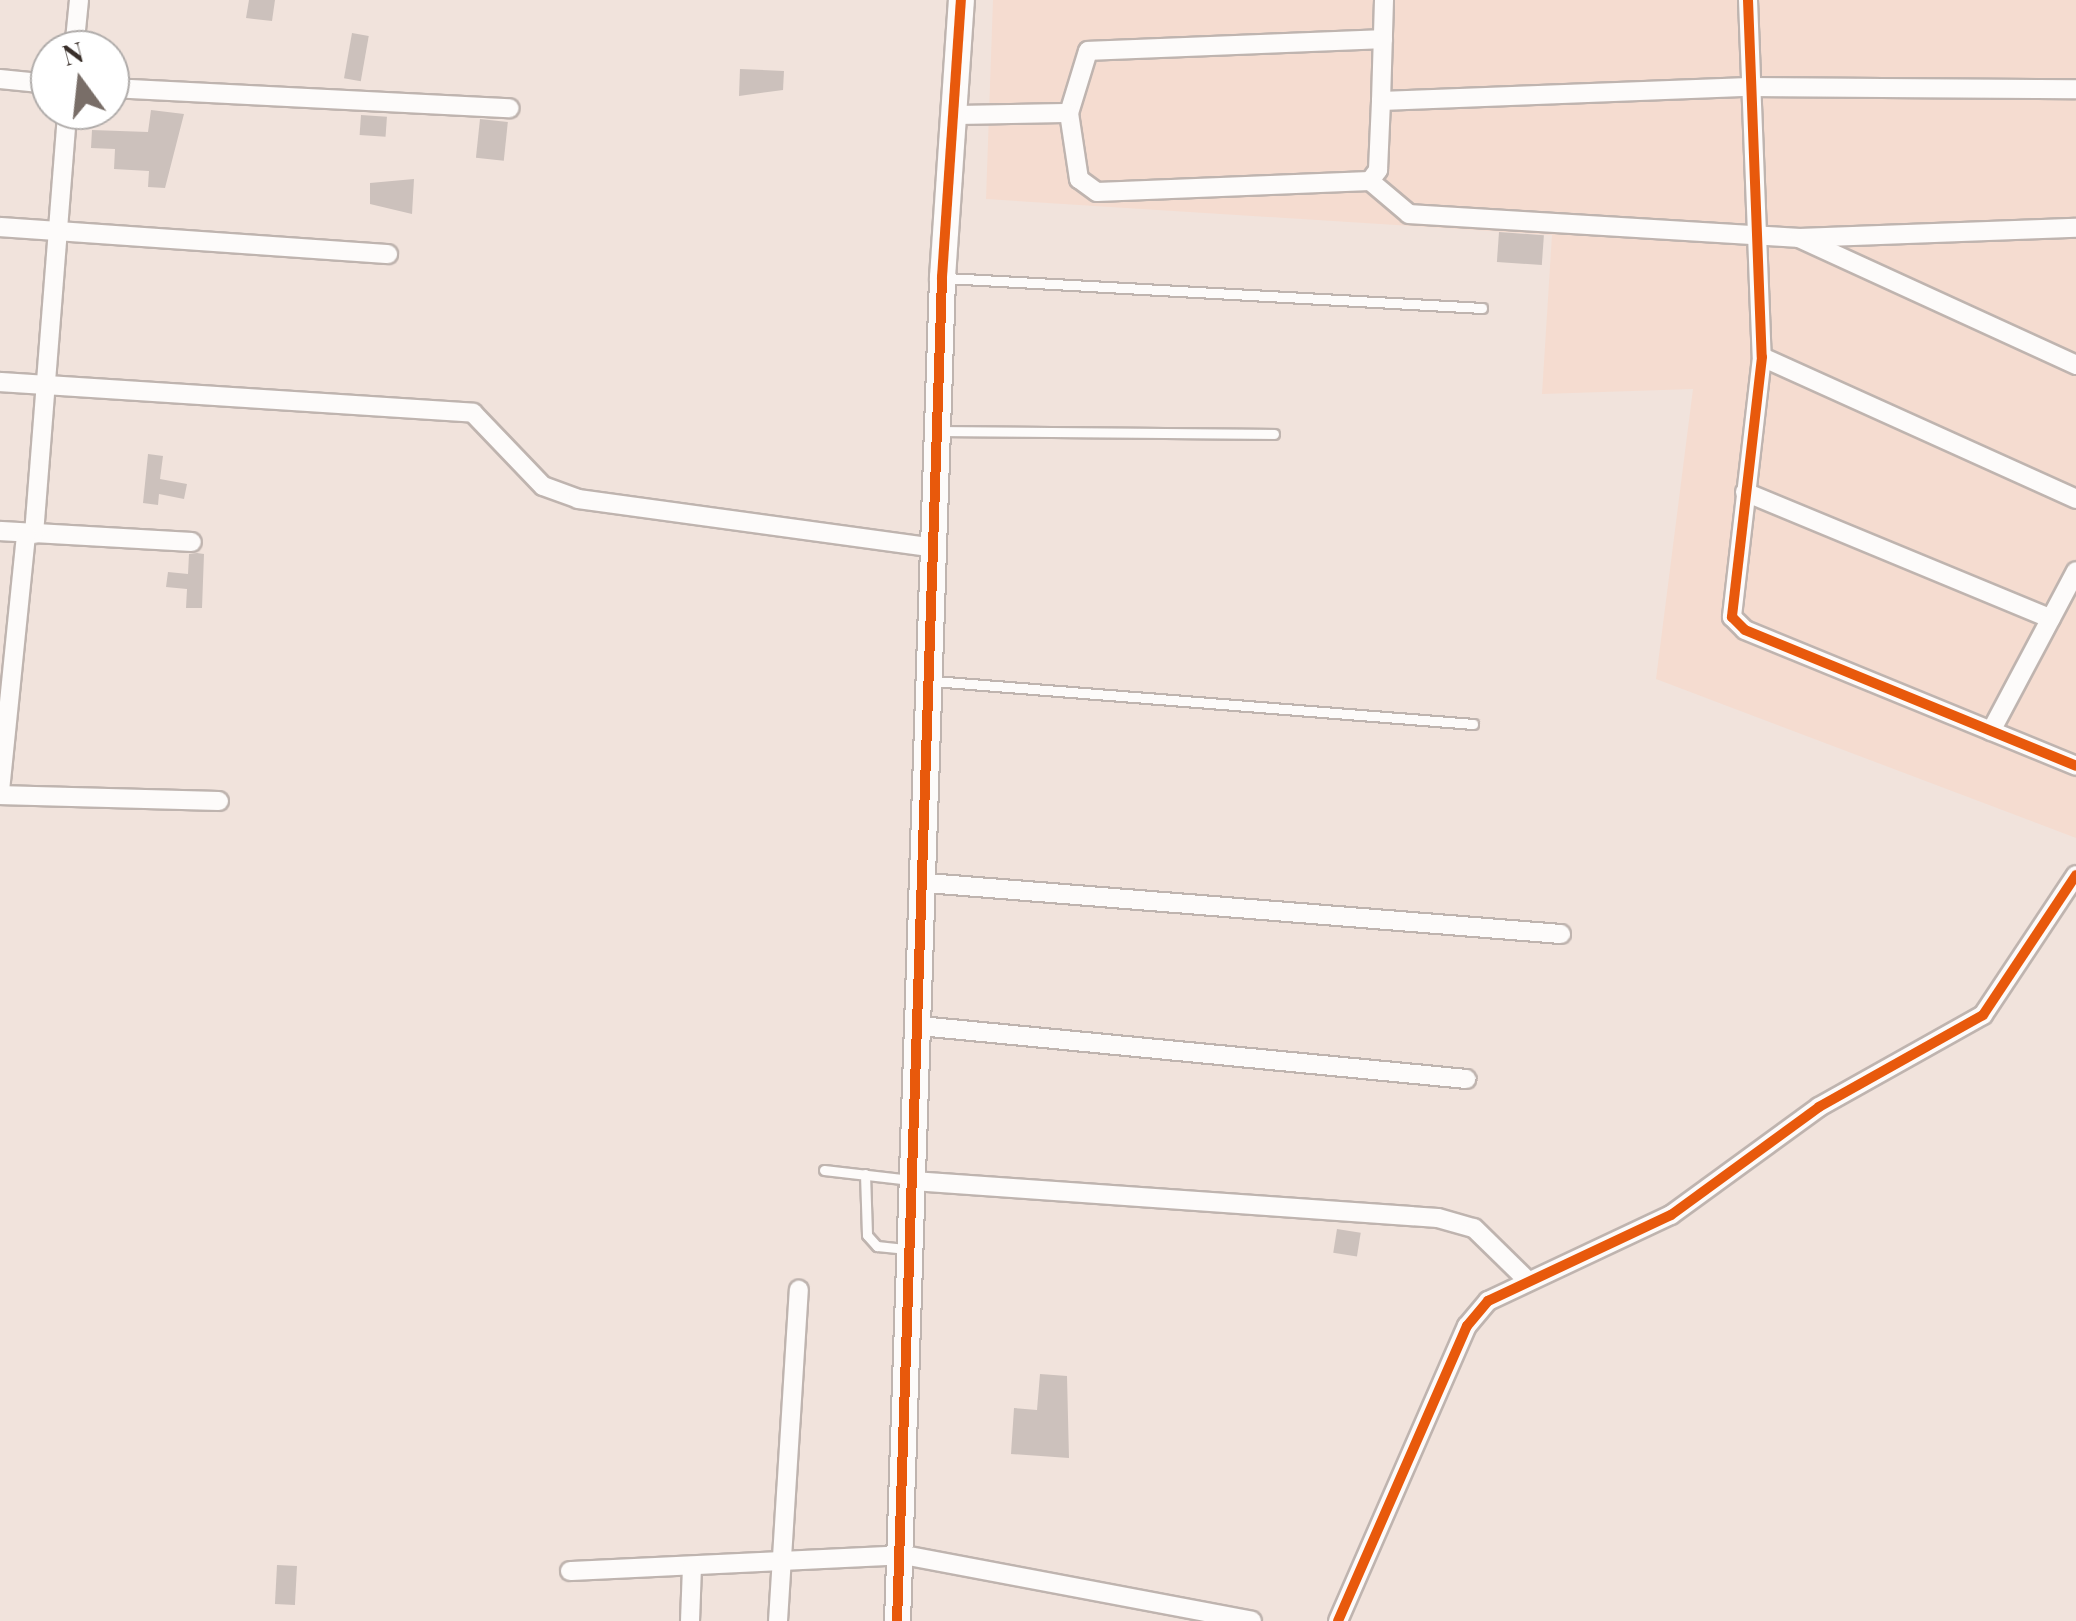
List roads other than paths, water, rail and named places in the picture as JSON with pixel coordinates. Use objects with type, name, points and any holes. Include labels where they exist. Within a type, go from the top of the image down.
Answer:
[{"type":"street","points":[[76,30],[79,0]]},
{"type":"street","points":[[898,1621],[904,1555],[910,1250],[942,431],[942,277],[961,0]]},
{"type":"street","points":[[1370,181],[1381,101],[1384,0]]},
{"type":"street","points":[[1748,0],[1762,357],[1732,617],[1745,630],[2076,766]]},
{"type":"street","points":[[1382,39],[1102,46],[1080,60],[1069,113],[1079,179],[1096,192],[1370,181],[1409,214],[1799,238],[2076,228]]},
{"type":"street","points":[[0,79],[30,82]]},
{"type":"street","points":[[1381,101],[1749,87],[2076,89]]},
{"type":"street","points":[[130,89],[510,108]]},
{"type":"street","points":[[954,115],[1069,113]]},
{"type":"street","points":[[64,130],[51,231],[30,533],[0,793],[219,801]]},
{"type":"street","points":[[0,227],[388,254]]},
{"type":"street","points":[[1799,238],[2076,364]]},
{"type":"street","points":[[1762,357],[2076,499]]},
{"type":"street","points":[[0,382],[473,412],[543,486],[578,499],[937,548]]},
{"type":"street","points":[[1745,492],[2051,619]]},
{"type":"street","points":[[0,531],[192,542]]},
{"type":"street","points":[[1992,731],[2076,572]]},
{"type":"street","points":[[1338,1621],[1467,1326],[1526,1278],[1671,1215],[1819,1107],[1983,1015],[2076,875]]},
{"type":"street","points":[[927,884],[1561,934]]},
{"type":"street","points":[[920,1026],[1466,1079]]},
{"type":"street","points":[[913,1180],[1438,1218],[1474,1228],[1526,1278]]},
{"type":"street","points":[[778,1621],[799,1290]]},
{"type":"street","points":[[570,1572],[904,1555],[1252,1621]]},
{"type":"street","points":[[690,1621],[692,1566]]},
{"type":"lane","points":[[942,277],[1482,308]]},
{"type":"lane","points":[[942,431],[1274,434]]},
{"type":"lane","points":[[933,682],[1473,724]]},
{"type":"lane","points":[[824,1170],[913,1180]]},
{"type":"lane","points":[[864,1174],[866,1235],[877,1246],[910,1250]]}]
